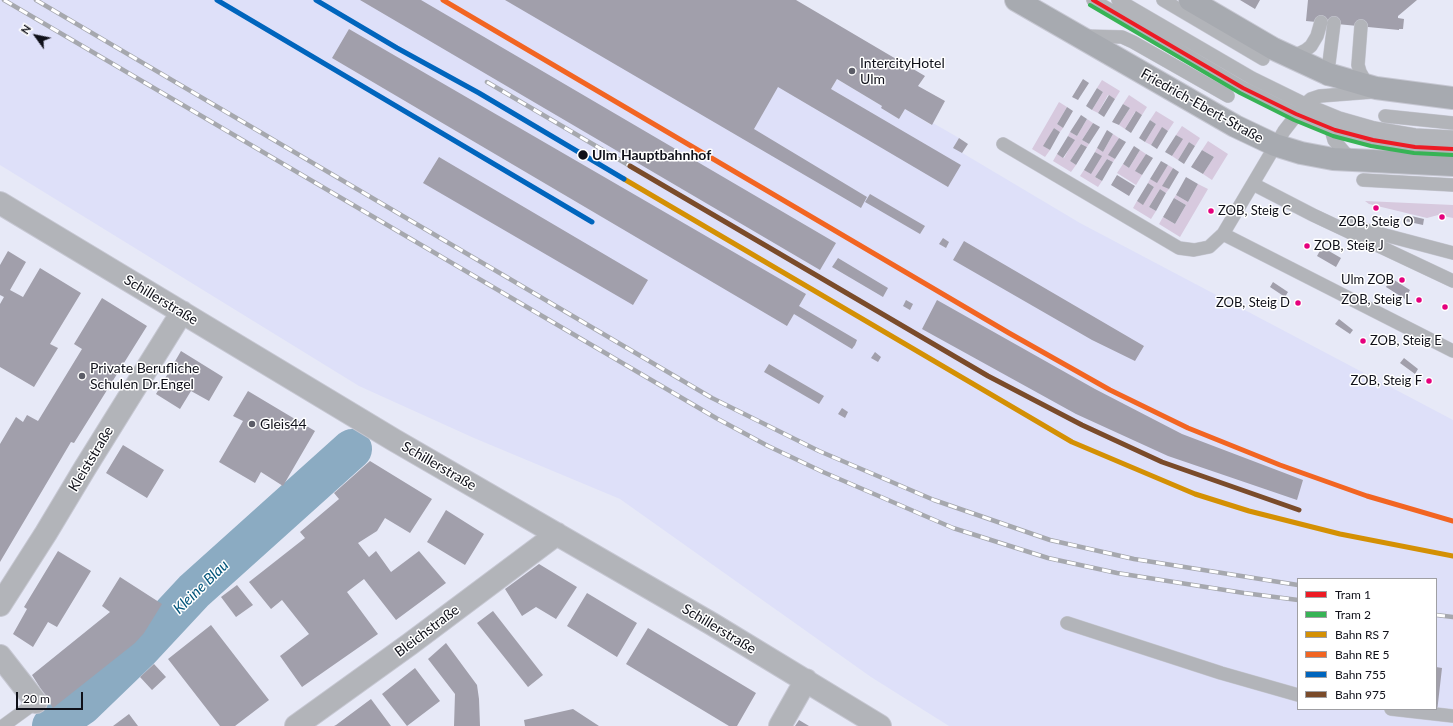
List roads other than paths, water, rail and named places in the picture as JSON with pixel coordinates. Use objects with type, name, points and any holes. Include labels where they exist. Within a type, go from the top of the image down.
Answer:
[{"type":"main road","name":"Friedrich-Ebert-Straße","points":[[1016,0],[1235,126],[1275,145],[1362,170],[1453,166]]},
{"type":"main road","points":[[1190,0],[1255,38],[1328,74],[1384,89],[1453,98]]},
{"type":"street","name":"Schillerstraße","points":[[0,203],[394,440],[806,680],[880,726]]},
{"type":"street","name":"Kleiststraße","points":[[0,605],[182,312]]},
{"type":"street","name":"Bleichstraße","points":[[296,726],[410,644],[557,534]]},
{"type":"street","points":[[0,656],[36,702]]},
{"type":"street","points":[[780,726],[806,680]]},
{"type":"lane","points":[[1093,0],[1243,88],[1296,114],[1360,137],[1415,146],[1453,148]]},
{"type":"lane","points":[[1118,0],[1252,78],[1327,113],[1362,125],[1387,130],[1415,135],[1453,137]]},
{"type":"lane","points":[[1163,0],[1264,59]]},
{"type":"lane","points":[[1292,57],[1311,46],[1327,23],[1327,113],[1331,135],[1339,147],[1351,157],[1362,170],[1453,185]]},
{"type":"lane","points":[[1361,26],[1358,58],[1359,69],[1364,79],[1384,89]]},
{"type":"lane","points":[[1078,35],[1117,37],[1133,42],[1228,96]]},
{"type":"lane","points":[[1004,144],[1179,248],[1194,250],[1209,247],[1223,234],[1275,145],[1296,114],[1305,104],[1317,97],[1384,89]]},
{"type":"lane","points":[[1385,116],[1453,123]]},
{"type":"lane","points":[[1252,184],[1313,215],[1453,281]]},
{"type":"lane","points":[[1313,215],[1453,253]]},
{"type":"lane","points":[[1223,234],[1453,351]]},
{"type":"lane","points":[[1067,623],[1297,695]]},
{"type":"lane","points":[[3,726],[36,702]]},
{"type":"lane","points":[[1400,710],[1453,716]]},
{"type":"waterway","name":"Kleine Blau","points":[[52,726],[82,705],[139,650],[194,591],[352,449]]},
{"type":"railway","points":[[4,0],[716,418],[768,446],[823,472],[953,528],[1048,558],[1117,573],[1297,600]]},
{"type":"railway","points":[[36,0],[712,398],[819,451],[934,500],[1050,540],[1134,559],[1297,585]]},
{"type":"railway","points":[[487,82],[630,166]]},
{"type":"railway","points":[[1437,615],[1453,617]]},
{"type":"tram line","name":"1","points":[[1093,0],[1243,88],[1296,114],[1335,130],[1373,140],[1415,147],[1453,149]]},
{"type":"tram line","name":"2","points":[[1090,5],[1240,93],[1294,120],[1333,136],[1371,146],[1414,153],[1453,155]]},
{"type":"rail line","name":"755","points":[[217,0],[592,222]]},
{"type":"rail line","name":"755","points":[[316,0],[397,48],[479,93],[624,179]]},
{"type":"rail line","name":"975","points":[[630,166],[988,376],[1082,425],[1162,462],[1299,510]]},
{"type":"place","name":"IntercityHotel Ulm","points":[[852,71]]},
{"type":"place","name":"Ulm Hauptbahnhof","points":[[583,155]]},
{"type":"place","name":"ZOB, Steig O","points":[[1376,208]]},
{"type":"place","name":"ZOB, Steig C","points":[[1211,211]]},
{"type":"place","name":"ZOB, Steig J","points":[[1307,246]]},
{"type":"place","name":"Ulm ZOB","points":[[1402,280]]},
{"type":"place","name":"ZOB, Steig L","points":[[1419,300]]},
{"type":"place","name":"ZOB, Steig D","points":[[1298,303]]},
{"type":"place","name":"ZOB, Steig E","points":[[1363,341]]},
{"type":"place","name":"Private Berufliche Schulen Dr.Engel","points":[[82,376]]},
{"type":"place","name":"ZOB, Steig F","points":[[1429,381]]},
{"type":"place","name":"Gleis44","points":[[252,424]]}]
